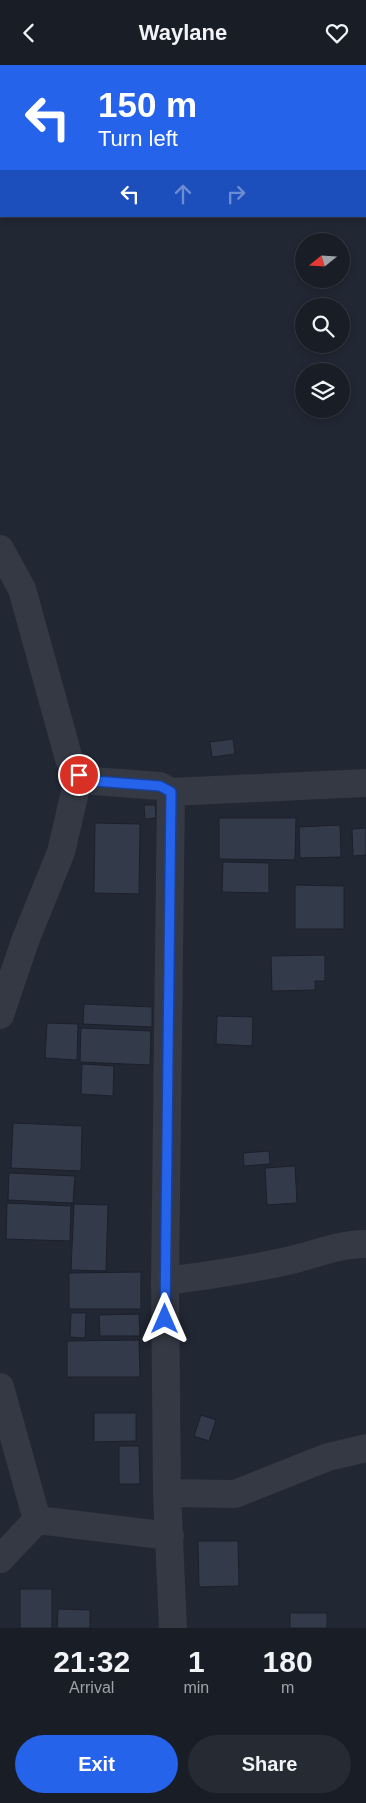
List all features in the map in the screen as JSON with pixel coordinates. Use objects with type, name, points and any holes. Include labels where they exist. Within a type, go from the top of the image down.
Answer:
[{"type":"street","points":[[0,549],[22,589],[69,759],[79,775],[94,781],[160,786],[171,792],[366,783]]},
{"type":"street","points":[[0,1015],[25,941],[62,852],[79,775]]},
{"type":"street","points":[[171,792],[164,1281],[167,1493],[173,1628]]},
{"type":"street","points":[[164,1281],[237,1272],[294,1260],[348,1244],[366,1243]]},
{"type":"street","points":[[0,1387],[37,1520]]},
{"type":"street","points":[[167,1493],[235,1494],[328,1457],[366,1448]]},
{"type":"street","points":[[37,1520],[170,1536]]},
{"type":"street","points":[[0,1559],[37,1520]]},
{"type":"building","points":[[233,739],[235,754],[212,757],[210,742]]},
{"type":"building","points":[[144,805],[155,805],[156,818],[145,819]]},
{"type":"building","points":[[219,818],[296,818],[295,860],[219,859]]},
{"type":"building","points":[[95,823],[140,824],[139,894],[94,893]]},
{"type":"building","points":[[340,825],[341,857],[300,858],[299,827]]},
{"type":"building","points":[[366,828],[366,855],[353,856],[352,829]]},
{"type":"building","points":[[223,862],[269,863],[269,893],[222,892]]},
{"type":"building","points":[[295,885],[344,886],[344,929],[295,929]]},
{"type":"building","points":[[325,955],[325,981],[315,981],[315,990],[272,991],[271,956]]},
{"type":"building","points":[[84,1004],[152,1007],[152,1027],[83,1024]]},
{"type":"building","points":[[217,1016],[253,1017],[252,1046],[216,1044]]},
{"type":"building","points":[[47,1023],[78,1024],[77,1060],[45,1058]]},
{"type":"building","points":[[81,1028],[151,1031],[150,1065],[80,1062]]},
{"type":"building","points":[[82,1064],[114,1066],[113,1096],[81,1094]]},
{"type":"building","points":[[13,1123],[82,1126],[81,1171],[11,1168]]},
{"type":"building","points":[[269,1151],[270,1164],[244,1166],[243,1153]]},
{"type":"building","points":[[295,1166],[297,1203],[267,1205],[265,1168]]},
{"type":"building","points":[[9,1173],[75,1176],[73,1203],[8,1200]]},
{"type":"building","points":[[7,1203],[71,1206],[70,1241],[6,1239]]},
{"type":"building","points":[[74,1204],[108,1205],[106,1271],[71,1270]]},
{"type":"building","points":[[141,1272],[141,1309],[69,1309],[69,1273]]},
{"type":"building","points":[[71,1313],[86,1313],[85,1338],[70,1337]]},
{"type":"building","points":[[139,1314],[140,1336],[100,1336],[99,1315]]},
{"type":"building","points":[[139,1340],[140,1377],[67,1377],[67,1341]]},
{"type":"building","points":[[94,1413],[136,1413],[136,1441],[94,1442]]},
{"type":"building","points":[[201,1415],[216,1420],[209,1441],[194,1436]]},
{"type":"building","points":[[119,1446],[139,1446],[140,1484],[119,1484]]},
{"type":"building","points":[[198,1541],[238,1541],[239,1586],[199,1587]]},
{"type":"building","points":[[20,1589],[52,1589],[52,1628],[20,1628]]},
{"type":"building","points":[[58,1609],[90,1610],[90,1628],[57,1628]]},
{"type":"building","points":[[290,1613],[327,1613],[327,1628],[290,1628]]},
{"type":"route","points":[[79,775],[94,781],[160,786],[171,792],[165,1319]]}]
